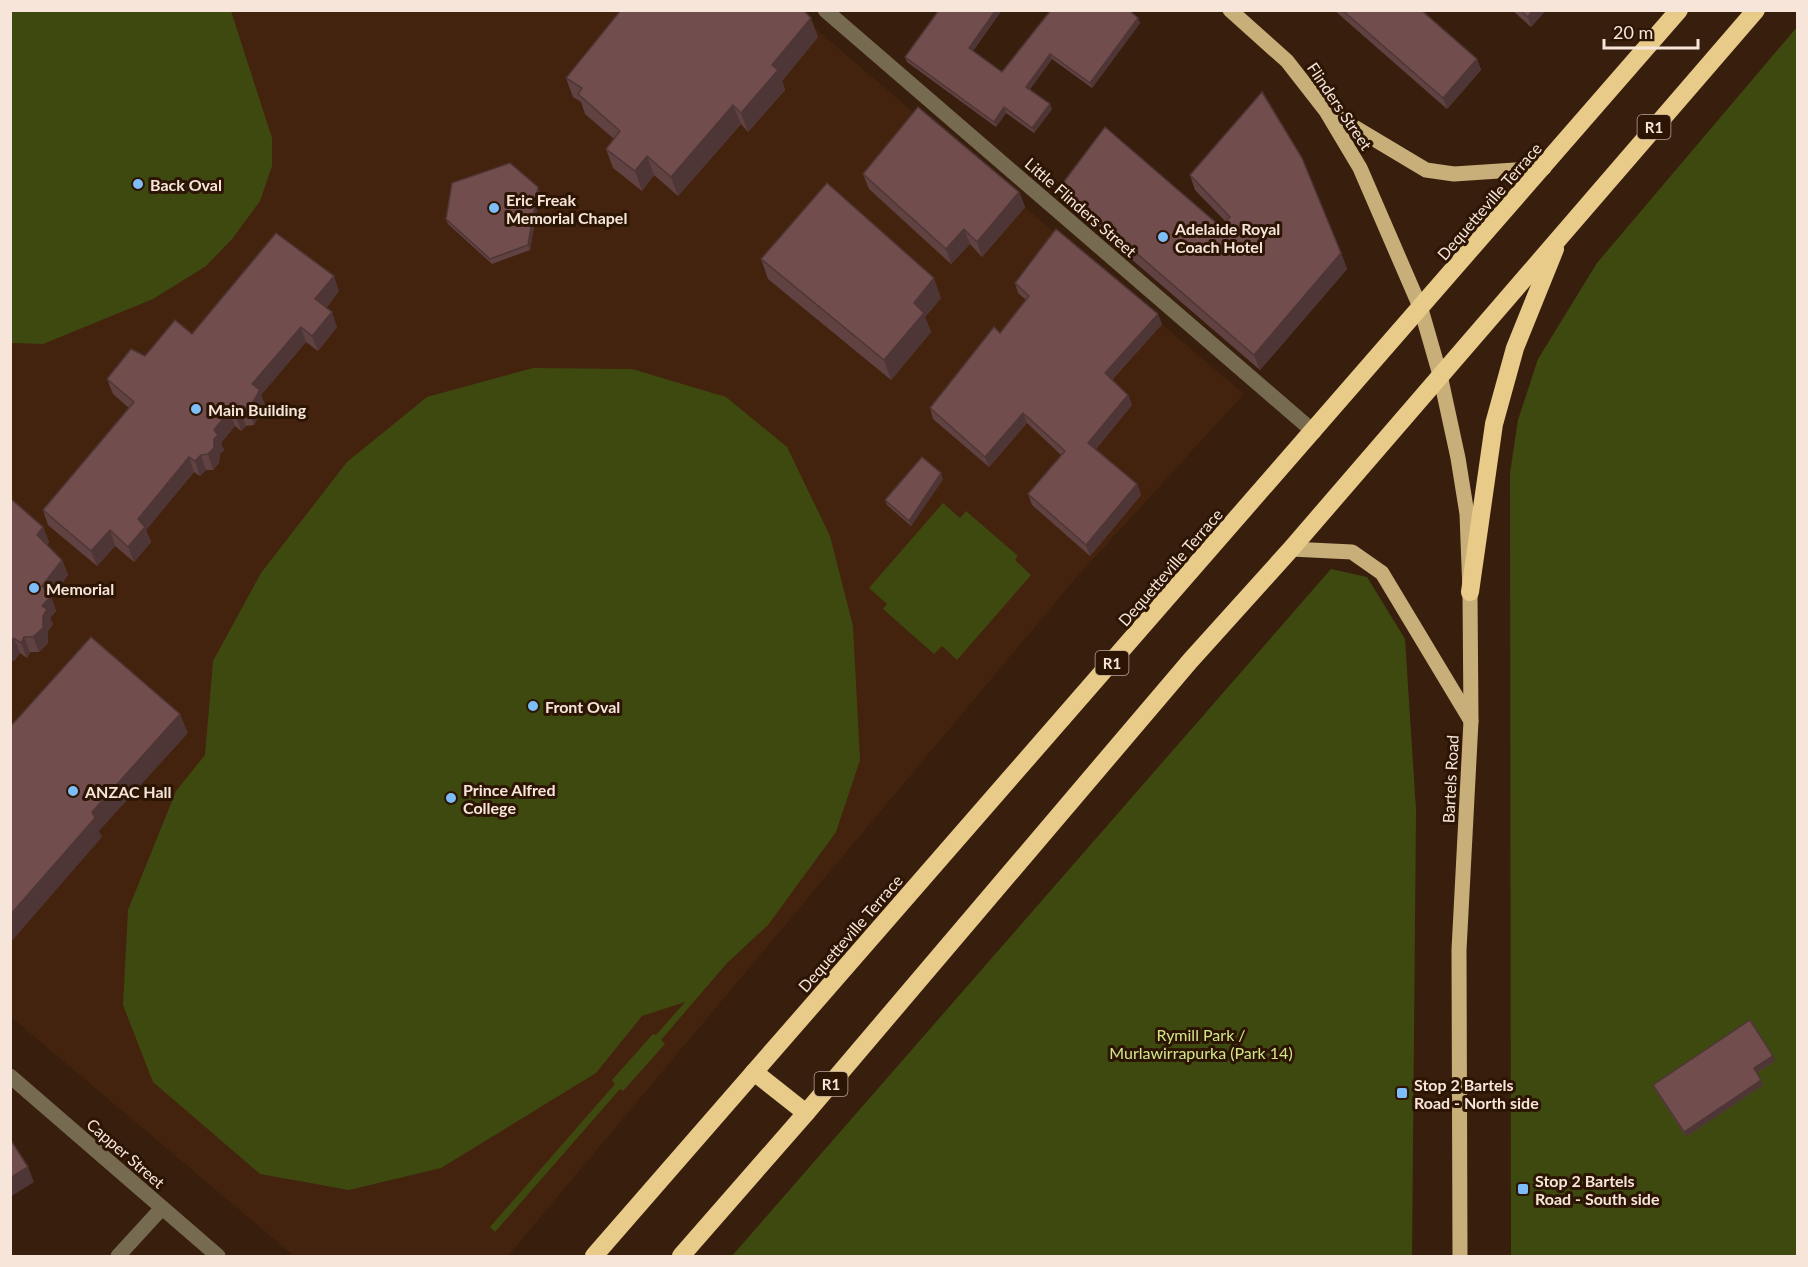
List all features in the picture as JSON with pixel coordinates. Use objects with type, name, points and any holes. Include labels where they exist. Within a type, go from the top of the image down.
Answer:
[{"type":"highway","name":"Dequetteville Terrace","points":[[594,1257],[1544,168],[1679,10]]},
{"type":"highway","name":"R1","points":[[681,1257],[1190,661],[1291,549],[1756,10]]},
{"type":"highway","points":[[1470,592],[1494,424],[1515,348],[1562,234]]},
{"type":"highway","points":[[754,1072],[806,1113]]},
{"type":"main road","name":"Flinders Street","points":[[1230,10],[1287,61],[1326,111],[1360,168],[1420,309]]},
{"type":"main road","points":[[1326,111],[1426,170],[1454,174],[1544,168]]},
{"type":"main road","name":"Bartels Road","points":[[1420,309],[1440,375],[1458,458],[1467,514],[1471,721],[1459,950],[1460,1257]]},
{"type":"main road","points":[[1291,549],[1352,552],[1382,573],[1471,721]]},
{"type":"street","name":"Little Flinders Street","points":[[825,10],[1314,432]]},
{"type":"street","name":"Capper Street","points":[[10,1076],[218,1257]]},
{"type":"street","points":[[118,1257],[162,1208]]},
{"type":"shaded area","name":"Prince Alfred College","points":[[11,11],[795,11],[1244,394],[1075,579],[508,1256],[294,1256],[11,1017]]},
{"type":"green space","name":"Back Oval","points":[[11,10],[231,11],[272,138],[272,166],[260,201],[232,239],[206,266],[153,299],[43,344],[11,343]]},
{"type":"green space","points":[[1797,27],[1797,1256],[1511,1256],[1510,473],[1518,420],[1538,359],[1597,263]]},
{"type":"green space","name":"Front Oval","points":[[533,368],[632,369],[726,397],[787,447],[830,536],[853,626],[860,760],[836,832],[768,925],[727,963],[661,1040],[665,1044],[623,1091],[620,1089],[495,1232],[490,1227],[615,1084],[612,1080],[685,1002],[642,1016],[596,1073],[441,1168],[349,1190],[260,1174],[153,1082],[123,1005],[128,910],[176,791],[205,755],[213,661],[261,573],[347,462],[427,397]]},
{"type":"green space","points":[[943,503],[960,518],[966,511],[1018,556],[1015,560],[1031,575],[957,660],[942,646],[934,654],[883,609],[887,604],[869,588]]},
{"type":"green space","name":"Rymill Park / Murlawirrapurka (Park 14)","points":[[1331,569],[1367,577],[1405,639],[1416,810],[1412,1256],[732,1256]]},
{"type":"building","points":[[621,10],[803,10],[811,18],[772,65],[778,70],[741,113],[733,105],[671,177],[647,156],[635,171],[606,149],[620,131],[578,94],[582,88],[566,78]]},
{"type":"building","points":[[939,10],[996,10],[969,48],[1002,72],[1051,10],[1129,10],[1138,18],[1090,83],[1050,54],[1026,87],[1050,104],[1032,128],[1004,107],[994,122],[905,57]]},
{"type":"building","points":[[1342,10],[1421,10],[1477,59],[1443,98]]},
{"type":"building","points":[[1520,10],[1533,10],[1528,17]]},
{"type":"building","name":"Adelaide Royal Coach Hotel","points":[[1262,92],[1302,158],[1341,253],[1254,355],[1060,187],[1105,127],[1221,227],[1230,217],[1190,175]]},
{"type":"building","points":[[918,107],[1019,192],[977,242],[964,229],[946,249],[863,174]]},
{"type":"building","name":"Eric Freak Memorial Chapel","points":[[510,163],[538,187],[528,245],[490,259],[446,219],[452,183]]},
{"type":"building","points":[[827,183],[934,278],[914,303],[924,313],[884,360],[761,259]]},
{"type":"building","points":[[1056,229],[1158,314],[1105,373],[1128,395],[1088,443],[1137,484],[1086,545],[1028,494],[1065,451],[1023,413],[985,457],[930,408],[994,327],[1000,333],[1029,296],[1015,283]]},
{"type":"building","name":"Main Building","points":[[276,233],[334,276],[315,299],[332,312],[312,336],[301,327],[252,384],[260,390],[248,410],[241,411],[236,416],[229,411],[214,430],[218,435],[214,439],[214,448],[195,461],[189,457],[138,519],[145,527],[128,547],[110,530],[91,551],[43,510],[134,402],[107,379],[131,349],[145,356],[175,320],[192,334]]},
{"type":"building","points":[[922,457],[941,473],[909,521],[885,500]]},
{"type":"building","name":"Memorial","points":[[10,498],[43,527],[37,535],[62,560],[42,586],[51,596],[42,606],[47,609],[43,616],[43,628],[33,637],[24,637],[21,643],[14,638],[10,643]]},
{"type":"building","name":"ANZAC Hall","points":[[91,637],[180,714],[92,812],[95,818],[10,915],[10,727]]},
{"type":"building","points":[[1750,1020],[1773,1056],[1754,1068],[1761,1080],[1684,1132],[1653,1085]]},
{"type":"building","points":[[10,1139],[28,1167],[10,1178]]},
{"type":"place","name":"Back Oval","points":[[138,184]]},
{"type":"place","name":"Eric Freak Memorial Chapel","points":[[494,208]]},
{"type":"place","name":"Adelaide Royal Coach Hotel","points":[[1163,237]]},
{"type":"place","name":"Main Building","points":[[196,409]]},
{"type":"place","name":"Memorial","points":[[34,588]]},
{"type":"place","name":"Front Oval","points":[[533,706]]},
{"type":"place","name":"ANZAC Hall","points":[[73,791]]},
{"type":"place","name":"Prince Alfred College","points":[[451,798]]},
{"type":"place","name":"Stop 2 Bartels Road - North side","points":[[1402,1093]]},
{"type":"place","name":"Stop 2 Bartels Road - South side","points":[[1523,1189]]}]
